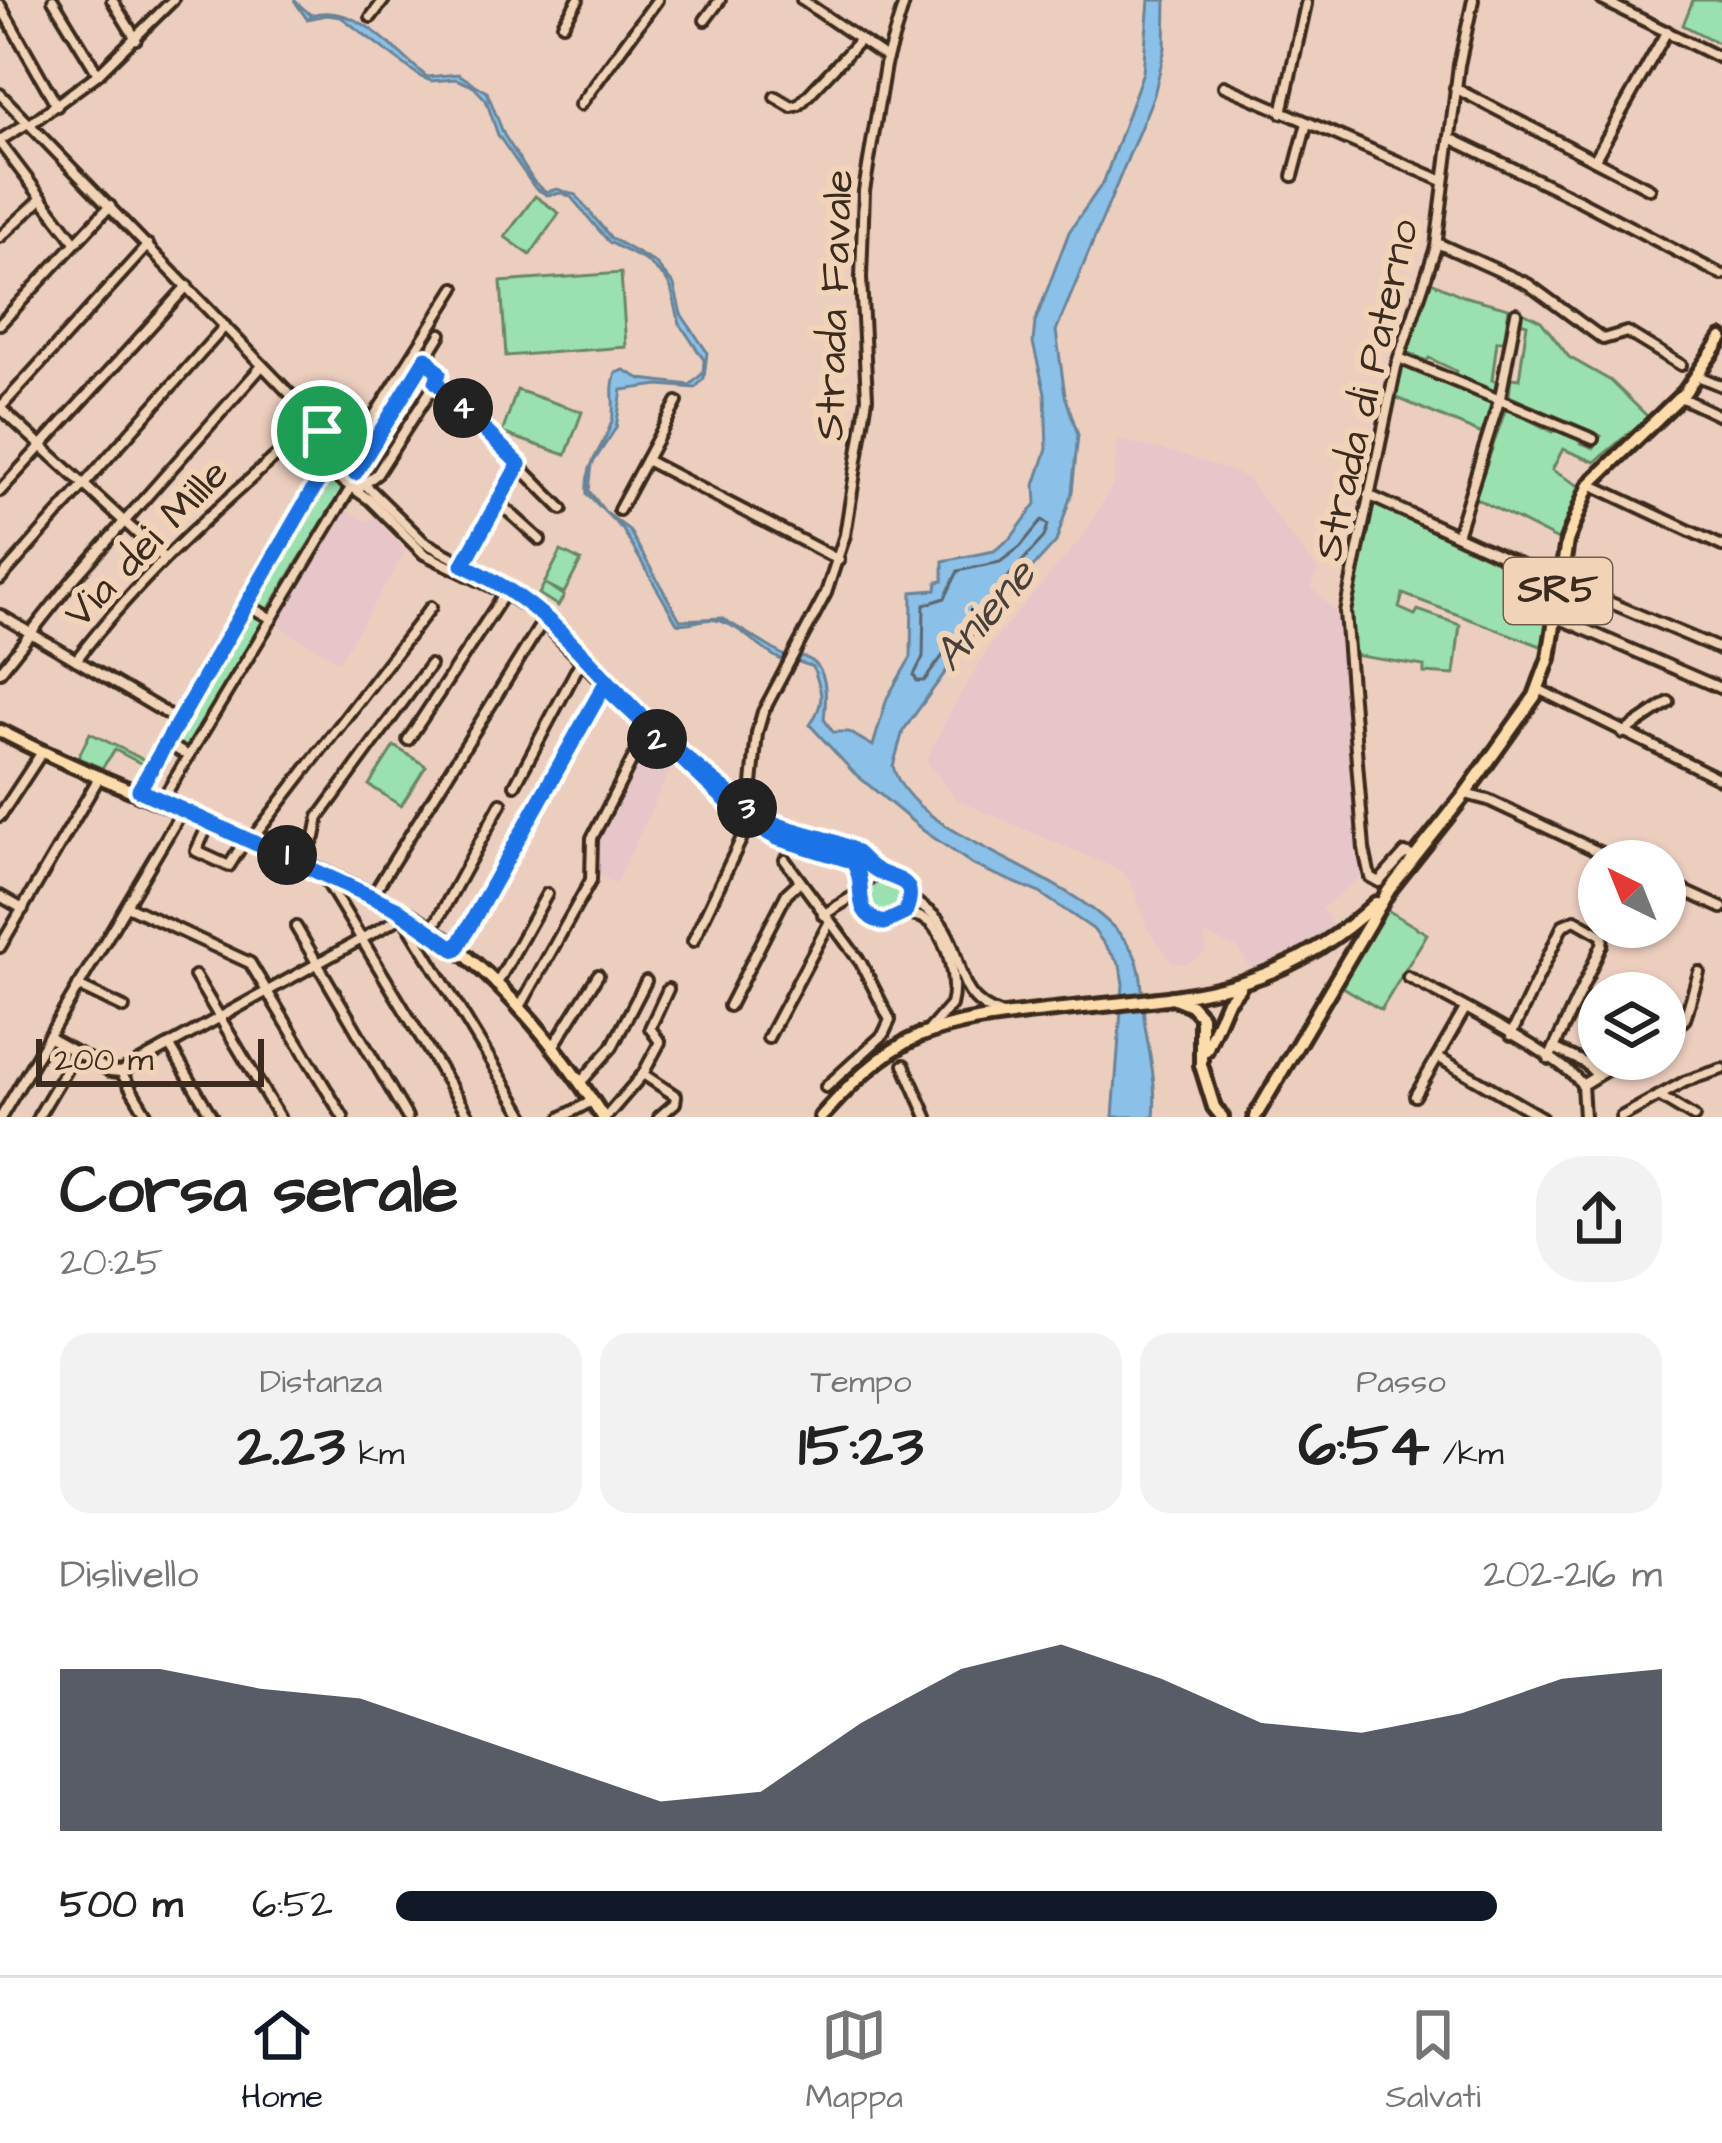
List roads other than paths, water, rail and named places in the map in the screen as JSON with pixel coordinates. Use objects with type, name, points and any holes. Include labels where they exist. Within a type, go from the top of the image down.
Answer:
[{"type":"main road","name":"SR5","points":[[1255,1117],[1389,890],[1465,794],[1538,689],[1549,658],[1574,518],[1590,484],[1699,376],[1722,338]]},
{"type":"main road","points":[[0,731],[299,861],[432,930],[519,1009],[604,1117]]},
{"type":"main road","name":"SR5","points":[[820,1117],[879,1061],[927,1034],[1004,1016],[1245,983],[1292,965],[1349,928],[1389,890]]},
{"type":"main road","points":[[1349,928],[1358,940]]},
{"type":"main road","points":[[1201,1064],[1226,1003],[1245,983]]},
{"type":"main road","points":[[1169,996],[1197,1010],[1204,1024],[1201,1064],[1218,1114]]},
{"type":"street","points":[[53,0],[98,74]]},
{"type":"street","points":[[112,0],[136,39]]},
{"type":"street","points":[[371,17],[384,0]]},
{"type":"street","points":[[563,24],[578,0]]},
{"type":"street","points":[[580,105],[657,0]]},
{"type":"street","points":[[705,20],[720,0]]},
{"type":"street","points":[[802,0],[887,58]]},
{"type":"street","name":"Strada Favale","points":[[750,816],[761,715],[839,560],[864,433],[863,209],[887,58],[905,0]]},
{"type":"street","name":"Strada di Paterno","points":[[1414,857],[1404,854],[1376,882],[1370,877],[1345,612],[1399,358],[1437,243],[1455,88],[1472,0]]},
{"type":"street","points":[[1602,0],[1722,59]]},
{"type":"street","points":[[75,242],[0,142],[98,74],[172,1]]},
{"type":"street","points":[[1282,113],[1306,4]]},
{"type":"street","points":[[0,5],[57,106]]},
{"type":"street","points":[[1595,159],[1667,31]]},
{"type":"street","points":[[775,97],[799,105],[860,40]]},
{"type":"street","points":[[1224,86],[1443,181]]},
{"type":"street","points":[[1455,88],[1649,189]]},
{"type":"street","points":[[0,94],[315,422],[343,464]]},
{"type":"street","points":[[1293,176],[1307,123]]},
{"type":"street","points":[[1449,138],[1722,275]]},
{"type":"street","points":[[0,236],[42,198]]},
{"type":"street","points":[[0,324],[110,206]]},
{"type":"street","points":[[1437,243],[1528,284],[1603,339],[1627,332],[1681,365]]},
{"type":"street","points":[[148,245],[0,408],[163,557]]},
{"type":"street","points":[[0,491],[188,286]]},
{"type":"street","points":[[343,464],[454,288]]},
{"type":"street","points":[[1457,535],[1499,398],[1516,314]]},
{"type":"street","points":[[0,579],[225,326]]},
{"type":"street","points":[[162,800],[357,491],[441,334]]},
{"type":"street","points":[[360,478],[377,474],[436,382],[439,373],[426,358]]},
{"type":"street","points":[[1399,358],[1593,439]]},
{"type":"street","points":[[0,672],[76,576],[262,366]]},
{"type":"street","points":[[1699,376],[1722,386]]},
{"type":"street","points":[[436,382],[562,509]]},
{"type":"street","points":[[1680,397],[1722,416]]},
{"type":"street","points":[[619,510],[677,402]]},
{"type":"street","name":"Via dei Mille","points":[[76,660],[163,557],[315,422]]},
{"type":"street","points":[[322,431],[325,469]]},
{"type":"street","points":[[139,790],[333,460],[360,478],[427,544],[509,588],[548,616],[651,726],[750,816],[849,848],[880,873]]},
{"type":"street","points":[[646,460],[839,560]]},
{"type":"street","points":[[463,565],[519,464]]},
{"type":"street","points":[[325,469],[357,491],[424,554],[506,593],[543,621],[648,730],[777,838],[848,859],[859,869],[861,909]]},
{"type":"street","points":[[1590,484],[1722,546]]},
{"type":"street","points":[[1368,495],[1560,576],[1603,587],[1604,600],[1722,650]]},
{"type":"street","points":[[496,501],[540,540]]},
{"type":"street","points":[[407,740],[506,593]]},
{"type":"street","points":[[249,606],[272,619]]},
{"type":"street","points":[[210,821],[196,851],[229,866],[431,607]]},
{"type":"street","points":[[0,615],[181,722]]},
{"type":"street","points":[[1556,617],[1722,689]]},
{"type":"street","points":[[372,896],[543,621]]},
{"type":"street","points":[[515,784],[581,662]]},
{"type":"street","points":[[299,861],[314,838],[318,819],[430,665]]},
{"type":"street","points":[[456,950],[604,686]]},
{"type":"street","points":[[1538,689],[1722,780]]},
{"type":"street","points":[[1623,733],[1669,703]]},
{"type":"street","points":[[519,1009],[591,880],[592,838],[648,730]]},
{"type":"street","points":[[168,744],[188,756]]},
{"type":"street","points":[[0,816],[42,752]]},
{"type":"street","points":[[0,947],[100,775]]},
{"type":"street","points":[[1465,794],[1578,842]]},
{"type":"street","points":[[432,930],[501,803]]},
{"type":"street","points":[[1,1117],[182,809]]},
{"type":"street","points":[[693,941],[750,816]]},
{"type":"street","points":[[785,860],[861,963],[890,1020],[883,1034],[826,1087]]},
{"type":"street","points":[[320,871],[469,1117]]},
{"type":"street","points":[[768,1038],[826,919],[868,878],[880,873],[896,875],[910,896],[941,924],[972,997],[986,1010],[1004,1016]]},
{"type":"street","points":[[729,1006],[788,893],[799,882]]},
{"type":"street","points":[[1686,892],[1722,908]]},
{"type":"street","points":[[496,987],[548,894]]},
{"type":"street","points":[[0,896],[23,909]]},
{"type":"street","points":[[905,913],[910,896]]},
{"type":"street","points":[[848,902],[871,920],[884,923],[905,913],[935,928],[952,974],[951,1005],[927,1034]]},
{"type":"street","points":[[127,906],[243,957],[269,991],[343,1117]]},
{"type":"street","points":[[48,1037],[110,1071],[121,1072],[405,915],[525,1117]]},
{"type":"street","points":[[1511,1035],[1562,926],[1576,920],[1600,932],[1603,943],[1549,1059]]},
{"type":"street","points":[[296,927],[407,1117]]},
{"type":"street","points":[[1686,1016],[1699,972]]},
{"type":"street","points":[[553,1047],[598,975]]},
{"type":"street","points":[[194,976],[279,1117]]},
{"type":"street","points":[[1408,977],[1511,1035],[1581,1083]]},
{"type":"street","points":[[580,1083],[612,1048],[646,981]]},
{"type":"street","points":[[78,986],[124,1008]]},
{"type":"street","points":[[604,1117],[643,1074],[660,1042],[650,1030],[668,989]]},
{"type":"street","points":[[1197,1010],[1201,992]]},
{"type":"street","points":[[1414,1096],[1466,1009]]},
{"type":"street","points":[[170,1046],[212,1117]]},
{"type":"street","points":[[1554,1048],[1578,1061]]},
{"type":"street","points":[[38,1117],[76,1053]]},
{"type":"street","points":[[1438,1057],[1541,1117]]},
{"type":"street","points":[[904,1065],[927,1117]]},
{"type":"street","points":[[1621,1117],[1721,1068]]},
{"type":"street","points":[[121,1072],[148,1117]]},
{"type":"street","points":[[643,1074],[676,1098],[659,1117]]},
{"type":"street","points":[[1582,1080],[1584,1117]]},
{"type":"street","points":[[1581,1083],[1587,1080]]},
{"type":"street","points":[[1658,1096],[1694,1117]]},
{"type":"street","points":[[562,1117],[592,1101]]},
{"type":"water","points":[[294,0],[311,15],[343,15],[359,22],[427,77],[458,74],[487,92],[504,135],[534,182],[546,192],[557,189],[576,195],[611,238],[655,263],[674,285],[681,314],[707,352],[704,378],[695,388],[659,385],[622,390],[616,428],[592,464],[589,491],[605,512],[587,494],[587,483],[591,465],[612,421],[616,373],[624,370],[641,379],[690,385],[703,373],[704,360],[680,324],[665,278],[646,261],[609,242],[571,197],[547,195],[535,188],[498,135],[486,100],[473,86],[456,79],[421,77],[341,17],[307,19]]},
{"type":"water","name":"Aniene","points":[[1149,0],[1166,0],[1165,48],[1154,95],[1056,331],[1065,395],[1078,435],[1072,492],[1056,542],[976,630],[903,731],[893,766],[907,793],[932,816],[1080,901],[1112,926],[1134,954],[1155,1094],[1154,1117],[1113,1117],[1123,984],[1120,965],[1093,929],[1040,893],[975,866],[854,773],[810,725],[820,704],[820,691],[813,667],[796,661],[799,656],[809,659],[821,672],[824,719],[833,732],[849,732],[873,746],[887,698],[911,657],[912,592],[936,590],[937,582],[943,581],[943,561],[994,551],[1011,538],[1036,504],[1035,485],[1047,449],[1045,393],[1033,343],[1035,322],[1069,232],[1104,181],[1143,72]]},
{"type":"water","points":[[605,512],[629,530],[680,620],[722,618],[786,657],[784,661],[725,623],[711,619],[677,623],[623,530]]}]
